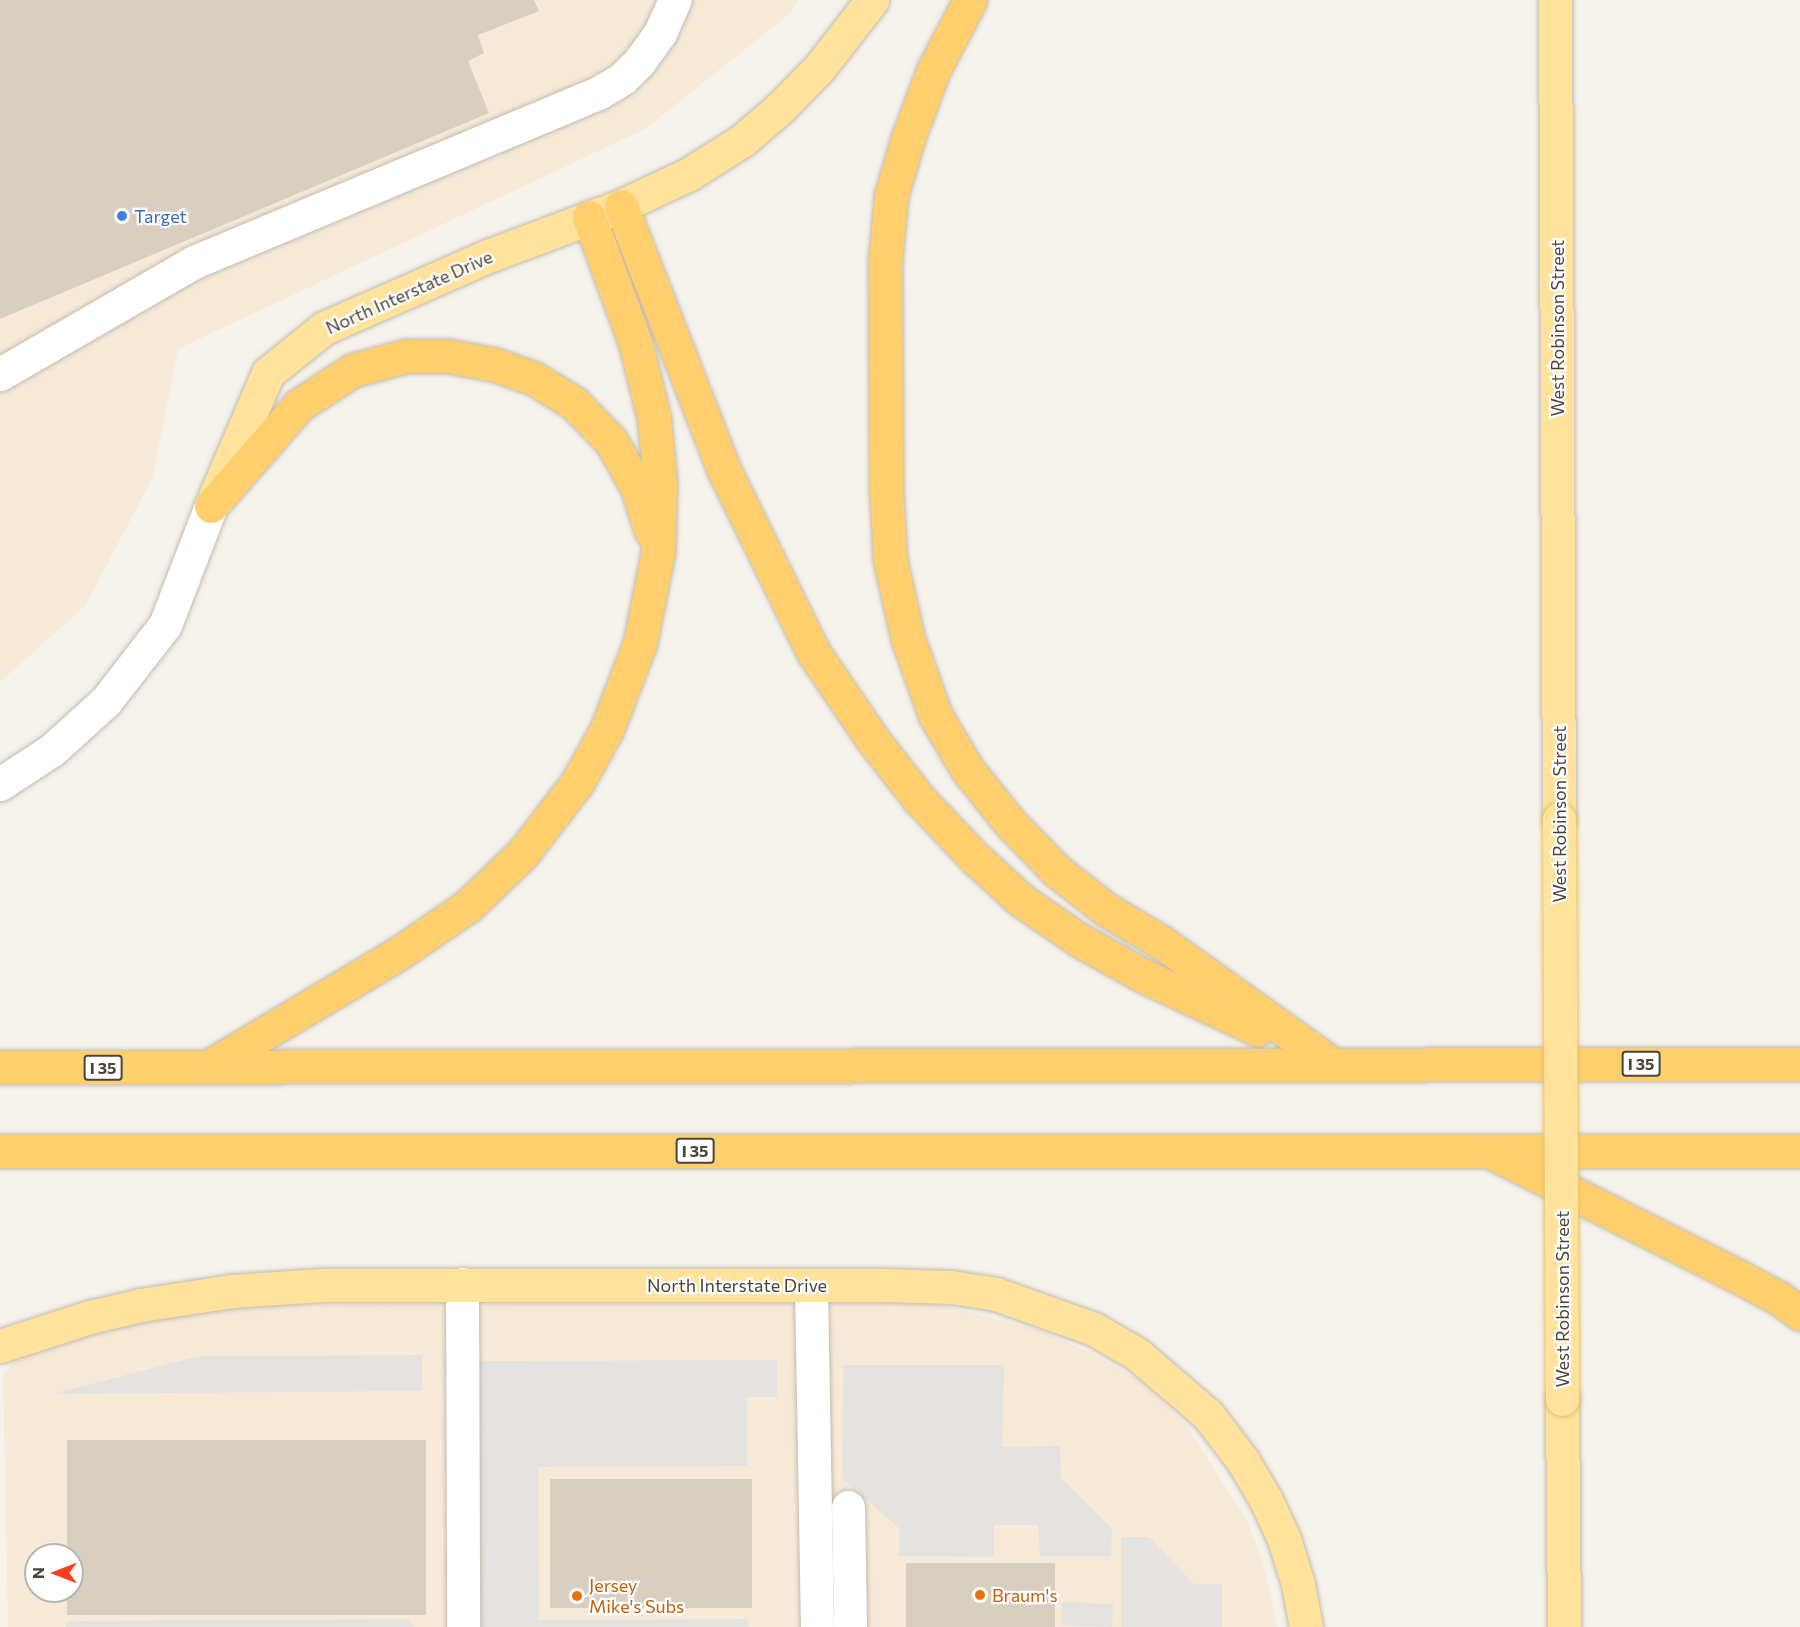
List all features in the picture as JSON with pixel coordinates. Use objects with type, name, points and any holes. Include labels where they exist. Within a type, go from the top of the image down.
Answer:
[{"type":"highway","points":[[970,0],[933,71],[891,196],[886,251],[886,488],[890,560],[908,639],[936,715],[967,769],[1011,824],[1058,871],[1107,910],[1161,942],[1332,1065]]},
{"type":"highway","points":[[621,206],[724,470],[813,652],[873,740],[919,799],[974,857],[1021,900],[1079,940],[1146,977],[1332,1065]]},
{"type":"highway","points":[[206,1068],[396,955],[469,905],[523,853],[577,783],[607,729],[640,643],[658,552],[660,483],[654,418],[635,342],[589,217]]},
{"type":"highway","points":[[211,506],[298,405],[352,370],[406,356],[448,356],[496,365],[536,379],[574,403],[610,441],[637,487],[658,552]]},
{"type":"highway","name":"I 35","points":[[0,1067],[1800,1064]]},
{"type":"highway","points":[[1486,1149],[1741,1278],[1779,1298],[1800,1314]]},
{"type":"highway","name":"I 35","points":[[0,1151],[1486,1149],[1800,1151]]},
{"type":"main road","name":"North Interstate Drive","points":[[211,506],[268,373],[324,328],[488,256],[621,206],[689,174],[743,140],[781,107],[820,67],[872,0]]},
{"type":"main road","name":"West Robinson Street","points":[[1555,0],[1564,1627]]},
{"type":"main road","name":"North Interstate Drive","points":[[0,1346],[100,1314],[141,1305],[231,1291],[323,1285],[811,1285],[951,1287],[996,1294],[1094,1329],[1137,1354],[1208,1415],[1243,1461],[1266,1500],[1284,1539],[1298,1584],[1306,1627]]},
{"type":"street","points":[[0,374],[194,262],[600,92],[623,78],[639,62],[660,33],[675,0]]},
{"type":"street","name":"North Interstate Drive","points":[[0,784],[52,750],[106,701],[165,625],[211,506]]},
{"type":"street","points":[[462,1284],[463,1627]]},
{"type":"street","points":[[811,1285],[817,1627]]},
{"type":"street","points":[[848,1507],[850,1627]]},
{"type":"shaded area","points":[[0,0],[798,0],[789,14],[645,129],[178,349],[153,477],[85,606],[0,682]]},
{"type":"shaded area","points":[[933,1303],[1043,1331],[1101,1358],[1145,1384],[1187,1426],[1247,1521],[1263,1562],[1277,1627],[8,1627],[3,1374],[18,1358],[134,1323],[179,1314],[255,1305]]},
{"type":"shaded area","points":[[422,1355],[422,1391],[53,1394],[199,1356]]},
{"type":"shaded area","points":[[777,1360],[777,1397],[747,1397],[747,1466],[538,1467],[539,1620],[748,1619],[749,1627],[473,1627],[472,1361]]},
{"type":"shaded area","points":[[843,1365],[1004,1365],[1002,1447],[1060,1446],[1061,1478],[1112,1529],[1111,1556],[1040,1556],[1038,1525],[994,1525],[994,1557],[899,1556],[899,1528],[842,1478]]},
{"type":"shaded area","points":[[1121,1537],[1149,1537],[1194,1584],[1222,1584],[1222,1627],[1121,1627]]},
{"type":"shaded area","points":[[1062,1602],[1113,1604],[1112,1627],[1061,1625]]},
{"type":"shaded area","points":[[407,1619],[415,1627],[66,1627],[66,1622],[76,1621]]},
{"type":"building","name":"Target","points":[[0,0],[534,0],[539,11],[478,35],[484,53],[468,61],[489,113],[0,319]]},
{"type":"building","points":[[67,1440],[426,1440],[426,1615],[67,1615],[67,1603],[84,1603],[84,1543],[67,1543]]},
{"type":"building","points":[[550,1479],[752,1479],[752,1608],[550,1608]]},
{"type":"building","name":"Braum's","points":[[906,1563],[1055,1563],[1055,1627],[906,1627]]},
{"type":"place","name":"Target","points":[[122,216]]},
{"type":"place","name":"Braum's","points":[[980,1595]]},
{"type":"place","name":"Jersey Mike's Subs","points":[[577,1596]]}]
